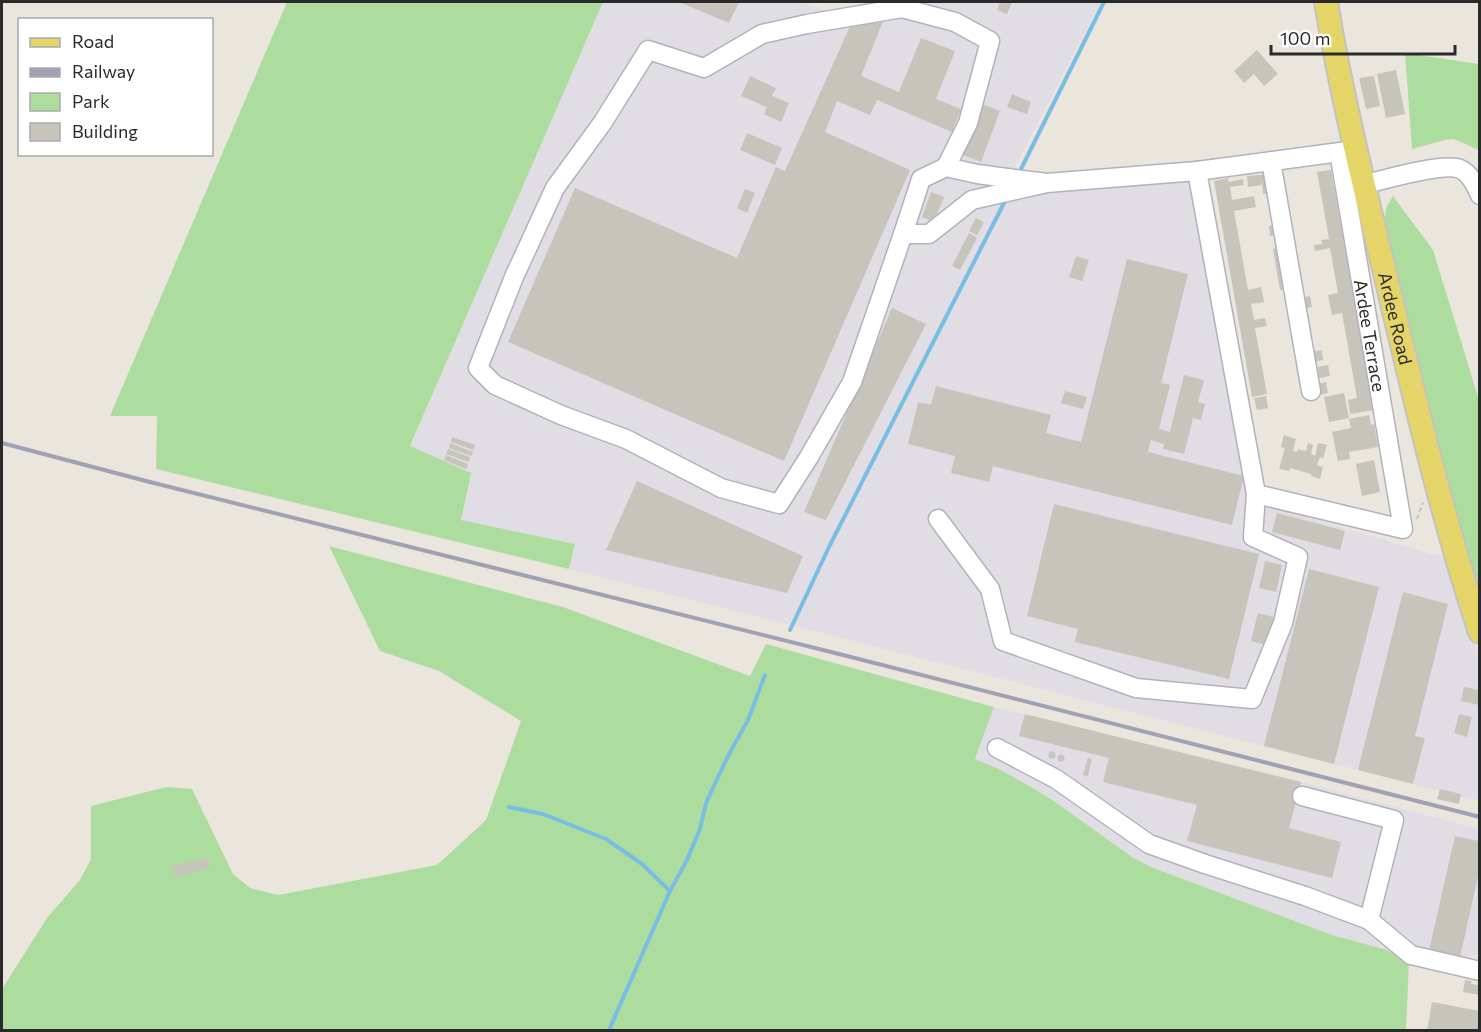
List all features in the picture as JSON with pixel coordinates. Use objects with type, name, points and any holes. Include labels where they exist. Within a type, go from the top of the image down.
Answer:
[{"type":"main road","name":"Ardee Road","points":[[1326,2],[1335,52],[1347,151],[1363,185],[1362,224],[1402,346],[1460,571],[1479,632]]},
{"type":"street","points":[[902,8],[955,22],[990,41],[968,123],[946,167],[921,179],[852,382],[779,504],[721,488],[626,439],[495,385],[478,368],[514,277],[555,188],[603,122],[648,50],[704,68],[762,34],[807,24],[902,8]]},
{"type":"street","points":[[903,234],[929,234],[972,200],[1047,183],[1197,171],[1347,151]]},
{"type":"street","name":"Ardee Terrace","points":[[1347,151],[1362,224],[1403,529]]},
{"type":"street","points":[[1271,161],[1311,391]]},
{"type":"street","points":[[946,167],[976,174],[1047,183]]},
{"type":"street","points":[[1363,185],[1441,167],[1460,169],[1475,182],[1479,195]]},
{"type":"street","points":[[938,519],[990,589],[1003,641],[1136,688],[1252,699],[1283,623],[1298,557],[1253,537],[1256,494],[1197,171]]},
{"type":"street","points":[[1256,494],[1403,529]]},
{"type":"street","points":[[997,748],[1056,779],[1149,844],[1369,920],[1411,955],[1479,971]]},
{"type":"street","points":[[1302,796],[1394,820],[1369,920]]},
{"type":"path","points":[[1403,529],[1416,522],[1426,496],[1438,488]]},
{"type":"shaded area","points":[[603,2],[800,2],[827,11],[869,2],[1101,2],[1011,174],[1189,163],[1248,500],[1449,559],[1479,656],[1479,801],[569,569],[574,544],[461,520],[410,447]]},
{"type":"shaded area","points":[[994,707],[1301,782],[1479,829],[1479,954],[1459,962],[1409,962],[1387,950],[1332,935],[1151,867],[1132,857],[1033,788],[975,759]]},
{"type":"green space","points":[[287,2],[603,2],[410,446],[471,473],[461,520],[575,544],[569,569],[156,469],[157,416],[110,416]]},
{"type":"green space","points":[[1405,53],[1479,64],[1479,150],[1454,139],[1412,149]]},
{"type":"green space","points":[[1393,196],[1433,250],[1479,400],[1479,606],[1441,467],[1384,227],[1386,208]]},
{"type":"green space","points":[[329,546],[563,607],[750,676],[766,644],[994,707],[975,759],[999,769],[1054,801],[1132,857],[1151,867],[1332,935],[1387,950],[1409,962],[1406,1030],[2,1030],[2,989],[47,918],[80,880],[91,859],[91,806],[166,787],[192,789],[233,874],[250,888],[278,895],[437,865],[486,820],[521,721],[439,671],[380,651]]},
{"type":"building","points":[[679,2],[739,2],[729,23]]},
{"type":"building","points":[[1000,2],[1012,2],[1007,14],[997,10]]},
{"type":"building","points":[[884,19],[861,76],[899,92],[921,38],[955,51],[936,99],[961,109],[952,132],[877,100],[870,115],[837,101],[825,132],[910,170],[784,461],[508,342],[575,188],[737,258],[776,167],[785,171],[851,24]]},
{"type":"building","points":[[1257,50],[1278,74],[1264,86],[1254,74],[1244,83],[1234,71]]},
{"type":"building","points":[[1396,70],[1405,114],[1386,118],[1377,74]]},
{"type":"building","points":[[750,76],[776,88],[772,96],[789,103],[781,122],[764,114],[767,107],[741,96]]},
{"type":"building","points":[[1374,76],[1380,106],[1366,109],[1359,78]]},
{"type":"building","points":[[1012,94],[1031,102],[1027,114],[1007,107]]},
{"type":"building","points":[[982,104],[1000,111],[981,162],[963,155]]},
{"type":"building","points":[[747,133],[782,148],[775,165],[740,150]]},
{"type":"building","points":[[1331,170],[1374,410],[1350,414],[1348,400],[1357,398],[1342,313],[1332,315],[1328,295],[1338,293],[1330,248],[1315,251],[1314,245],[1322,244],[1321,240],[1329,239],[1317,172]]},
{"type":"building","points":[[1269,174],[1271,193],[1263,194],[1262,185],[1248,187],[1247,176]]},
{"type":"building","points":[[1228,178],[1229,182],[1243,179],[1244,185],[1230,187],[1232,200],[1254,196],[1256,207],[1234,211],[1248,290],[1261,287],[1264,302],[1251,304],[1254,320],[1265,318],[1267,326],[1255,328],[1267,394],[1252,397],[1214,181]]},
{"type":"building","points":[[745,189],[755,193],[747,213],[737,208]]},
{"type":"building","points":[[931,192],[944,197],[934,222],[922,217]]},
{"type":"building","points":[[976,218],[984,222],[977,235],[969,231]]},
{"type":"building","points":[[1278,225],[1279,235],[1270,236],[1269,226]]},
{"type":"building","points":[[969,233],[977,238],[960,270],[952,266]]},
{"type":"building","points":[[1283,247],[1291,288],[1280,290],[1273,249]]},
{"type":"building","points":[[1076,256],[1089,260],[1082,281],[1069,277]]},
{"type":"building","points":[[1127,259],[1188,274],[1161,383],[1170,385],[1159,429],[1170,432],[1184,375],[1204,380],[1198,402],[1205,404],[1201,420],[1193,418],[1184,454],[1163,449],[1164,444],[1151,440],[1148,452],[1244,476],[1232,525],[993,466],[989,482],[951,473],[955,456],[908,444],[918,402],[931,405],[936,386],[1051,415],[1046,433],[1081,442]]},
{"type":"building","points":[[1310,296],[1312,307],[1303,309],[1301,298]]},
{"type":"building","points":[[892,308],[926,324],[826,520],[804,512]]},
{"type":"building","points":[[1322,350],[1323,360],[1313,362],[1311,352]]},
{"type":"building","points":[[1328,365],[1330,376],[1319,378],[1318,367]]},
{"type":"building","points":[[1326,382],[1328,393],[1319,395],[1317,384]]},
{"type":"building","points":[[1065,391],[1087,397],[1083,409],[1061,403]]},
{"type":"building","points":[[1344,393],[1349,418],[1329,422],[1324,397]]},
{"type":"building","points":[[1266,396],[1268,408],[1257,410],[1254,398]]},
{"type":"building","points":[[1369,415],[1371,425],[1374,424],[1378,447],[1349,452],[1350,459],[1338,461],[1332,432],[1351,428],[1349,419]]},
{"type":"building","points":[[1284,435],[1296,439],[1293,451],[1297,452],[1298,449],[1306,451],[1308,443],[1313,445],[1311,454],[1315,456],[1318,443],[1327,445],[1323,458],[1320,457],[1317,465],[1323,467],[1320,479],[1290,468],[1289,471],[1279,469],[1285,448],[1281,447]]},
{"type":"building","points":[[452,437],[475,445],[473,450],[451,442]]},
{"type":"building","points":[[450,443],[473,452],[471,456],[449,448]]},
{"type":"building","points":[[448,449],[470,457],[469,462],[446,454]]},
{"type":"building","points":[[446,455],[468,464],[466,469],[444,460]]},
{"type":"building","points":[[1374,460],[1380,492],[1362,496],[1356,464]]},
{"type":"building","points":[[637,481],[803,556],[787,593],[606,550]]},
{"type":"building","points":[[1054,504],[1259,554],[1229,679],[1075,642],[1078,629],[1027,616]]},
{"type":"building","points":[[1277,513],[1345,531],[1340,550],[1272,532]]},
{"type":"building","points":[[1265,561],[1282,565],[1276,592],[1259,588]]},
{"type":"building","points":[[1309,569],[1379,587],[1334,764],[1264,746]]},
{"type":"building","points":[[1403,592],[1448,604],[1415,736],[1425,738],[1413,784],[1358,770]]},
{"type":"building","points":[[1258,613],[1274,617],[1266,645],[1251,641]]},
{"type":"building","points":[[1464,687],[1479,690],[1479,705],[1461,701]]},
{"type":"building","points":[[1025,714],[1301,782],[1289,828],[1341,842],[1332,878],[1187,841],[1197,805],[1103,782],[1109,758],[1019,736]]},
{"type":"building","points":[[1459,714],[1472,717],[1467,737],[1454,733]]},
{"type":"building","points":[[1052,751],[1056,755],[1052,759],[1048,755]]},
{"type":"building","points":[[1061,754],[1065,758],[1061,762],[1057,758]]},
{"type":"building","points":[[1088,758],[1092,759],[1088,776],[1083,775]]},
{"type":"building","points":[[1440,789],[1461,794],[1459,804],[1437,799]]},
{"type":"building","points":[[1455,836],[1479,841],[1479,872],[1459,962],[1428,955]]},
{"type":"building","points":[[208,858],[210,868],[175,877],[172,866]]},
{"type":"building","points":[[1465,980],[1479,985],[1479,995],[1463,992]]},
{"type":"building","points":[[1432,1002],[1479,1011],[1479,1030],[1427,1030]]},
{"type":"waterway","points":[[1021,169],[1104,2]]},
{"type":"waterway","points":[[790,630],[829,547],[1006,199]]},
{"type":"waterway","points":[[609,1030],[670,891],[687,860],[700,829],[706,803],[748,720],[765,675]]},
{"type":"waterway","points":[[509,807],[543,814],[606,839],[642,864],[670,891]]},
{"type":"railway","points":[[2,443],[1480,817]]}]
